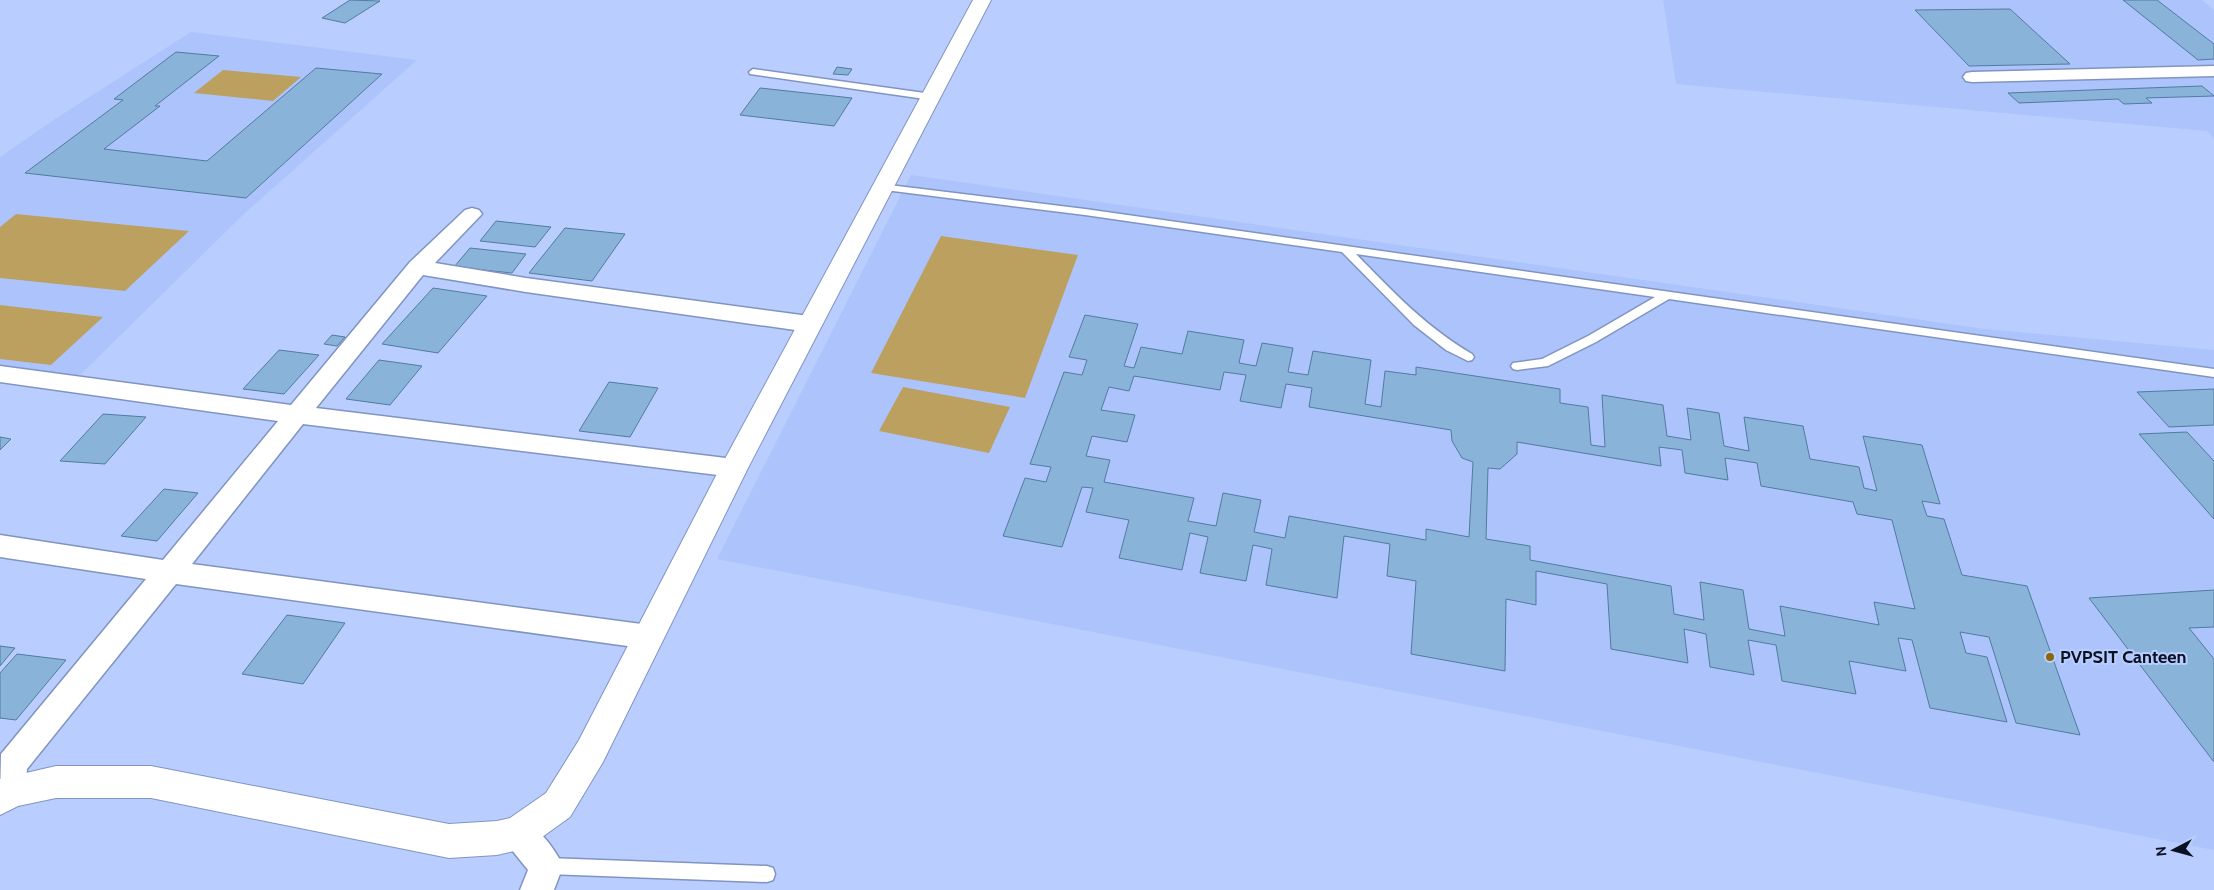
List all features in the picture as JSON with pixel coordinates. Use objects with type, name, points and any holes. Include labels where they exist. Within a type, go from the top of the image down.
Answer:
[{"type":"street","points":[[5,780],[151,782],[449,841],[472,841],[518,832],[558,805],[591,750],[809,324],[881,187],[932,97],[982,0]]},
{"type":"street","points":[[1972,77],[2214,71]]},
{"type":"street","points":[[5,780],[418,267],[472,214]]},
{"type":"street","points":[[418,267],[526,285],[809,324]]},
{"type":"street","points":[[0,374],[299,415],[734,468]]},
{"type":"street","points":[[0,546],[171,572],[649,637]]},
{"type":"street","points":[[518,832],[542,878]]},
{"type":"lane","points":[[752,72],[932,97]]},
{"type":"lane","points":[[881,187],[1085,212],[2214,373]]},
{"type":"lane","points":[[1346,250],[1429,333],[1468,357]]},
{"type":"lane","points":[[1517,366],[1544,363],[1592,339],[1667,295]]},
{"type":"lane","points":[[542,878],[767,874]]},
{"type":"shaded area","points":[[1663,0],[2202,0],[2214,10],[2214,139],[2208,131],[1676,84]]},
{"type":"shaded area","points":[[191,32],[417,60],[245,213],[78,377],[0,367],[0,157],[55,119]]},
{"type":"shaded area","points":[[223,70],[301,77],[273,101],[194,93]]},
{"type":"shaded area","points":[[911,175],[1985,329],[2214,350],[2214,850],[717,559]]},
{"type":"shaded area","points":[[16,214],[189,231],[125,291],[0,278],[0,227]]},
{"type":"shaded area","points":[[941,236],[1078,255],[1025,398],[871,373]]},
{"type":"shaded area","points":[[0,305],[103,317],[51,365],[0,359]]},
{"type":"shaded area","points":[[903,387],[1010,407],[989,453],[879,431]]},
{"type":"building","points":[[350,0],[380,1],[345,23],[322,18]]},
{"type":"building","points":[[2123,0],[2157,0],[2214,44],[2214,59],[2198,60]]},
{"type":"building","points":[[2010,9],[2070,64],[1969,66],[1915,10]]},
{"type":"building","points":[[176,52],[219,56],[155,106],[160,106],[104,149],[207,161],[316,68],[382,74],[246,198],[25,173],[123,100],[114,99]]},
{"type":"building","points":[[837,67],[852,69],[848,75],[833,74]]},
{"type":"building","points":[[2202,86],[2214,96],[2146,98],[2152,103],[2124,104],[2118,99],[2019,103],[2008,93]]},
{"type":"building","points":[[760,88],[852,98],[834,126],[740,115]]},
{"type":"building","points":[[496,221],[551,227],[535,247],[480,241]]},
{"type":"building","points":[[565,228],[625,234],[592,281],[529,273]]},
{"type":"building","points":[[470,248],[526,254],[512,273],[454,267]]},
{"type":"building","points":[[433,288],[487,296],[438,353],[382,344]]},
{"type":"building","points":[[1085,315],[1138,324],[1124,366],[1134,368],[1141,347],[1182,354],[1188,331],[1244,340],[1239,363],[1256,366],[1262,343],[1293,348],[1288,372],[1308,375],[1313,351],[1371,360],[1365,404],[1381,407],[1385,371],[1416,375],[1416,367],[1560,389],[1560,403],[1588,407],[1591,445],[1605,447],[1602,395],[1663,405],[1667,436],[1691,440],[1687,408],[1719,413],[1724,446],[1749,451],[1744,417],[1803,426],[1810,459],[1859,467],[1864,488],[1877,491],[1863,436],[1922,445],[1940,504],[1922,501],[1927,516],[1944,519],[1962,575],[2027,586],[2080,735],[2016,723],[1989,637],[1960,632],[1966,653],[1987,657],[2007,722],[1930,708],[1912,640],[1898,638],[1906,671],[1849,661],[1856,694],[1782,681],[1776,645],[1748,640],[1754,675],[1710,667],[1706,634],[1684,629],[1688,663],[1611,649],[1607,584],[1536,571],[1536,605],[1506,599],[1505,671],[1411,654],[1416,581],[1387,576],[1390,544],[1344,536],[1337,598],[1266,585],[1272,549],[1253,545],[1246,581],[1200,573],[1208,537],[1190,533],[1182,570],[1119,558],[1129,520],[1086,512],[1093,488],[1082,487],[1062,547],[1003,536],[1025,478],[1046,482],[1051,467],[1030,464],[1064,372],[1082,375],[1087,360],[1069,357]],"holes":[[[1224,372],[1246,375],[1240,401],[1281,408],[1286,384],[1312,388],[1309,407],[1451,430],[1452,441],[1462,458],[1473,462],[1469,537],[1426,529],[1426,540],[1289,516],[1285,538],[1254,532],[1261,500],[1223,493],[1216,526],[1188,521],[1194,498],[1104,482],[1110,460],[1086,456],[1092,436],[1127,442],[1135,415],[1101,410],[1109,387],[1129,391],[1134,376],[1220,390]],[[1517,442],[1661,466],[1659,447],[1682,450],[1685,473],[1728,480],[1725,458],[1757,463],[1761,486],[1853,502],[1857,514],[1892,520],[1915,609],[1874,602],[1879,625],[1780,606],[1785,636],[1749,629],[1743,590],[1700,582],[1704,620],[1674,614],[1671,586],[1530,560],[1530,546],[1486,539],[1488,468],[1500,469],[1517,454]]]},
{"type":"building","points":[[332,335],[345,337],[337,346],[324,344]]},
{"type":"building","points":[[279,350],[319,355],[284,394],[243,389]]},
{"type":"building","points":[[379,360],[422,366],[390,405],[346,399]]},
{"type":"building","points":[[609,382],[658,388],[630,437],[579,431]]},
{"type":"building","points":[[2214,389],[2214,425],[2169,427],[2137,392]]},
{"type":"building","points":[[103,414],[146,417],[105,464],[60,461]]},
{"type":"building","points":[[2187,432],[2214,461],[2214,519],[2139,434]]},
{"type":"building","points":[[0,437],[11,439],[0,450]]},
{"type":"building","points":[[164,489],[198,493],[157,541],[121,536]]},
{"type":"building","points":[[2214,590],[2214,627],[2189,628],[2214,659],[2214,762],[2089,598]]},
{"type":"building","points":[[287,615],[345,623],[303,684],[242,674]]},
{"type":"building","points":[[0,646],[15,648],[0,666]]},
{"type":"building","points":[[17,654],[66,660],[16,720],[0,718],[0,673]]},
{"type":"place","name":"PVPSIT Canteen","points":[[2050,657]]}]
